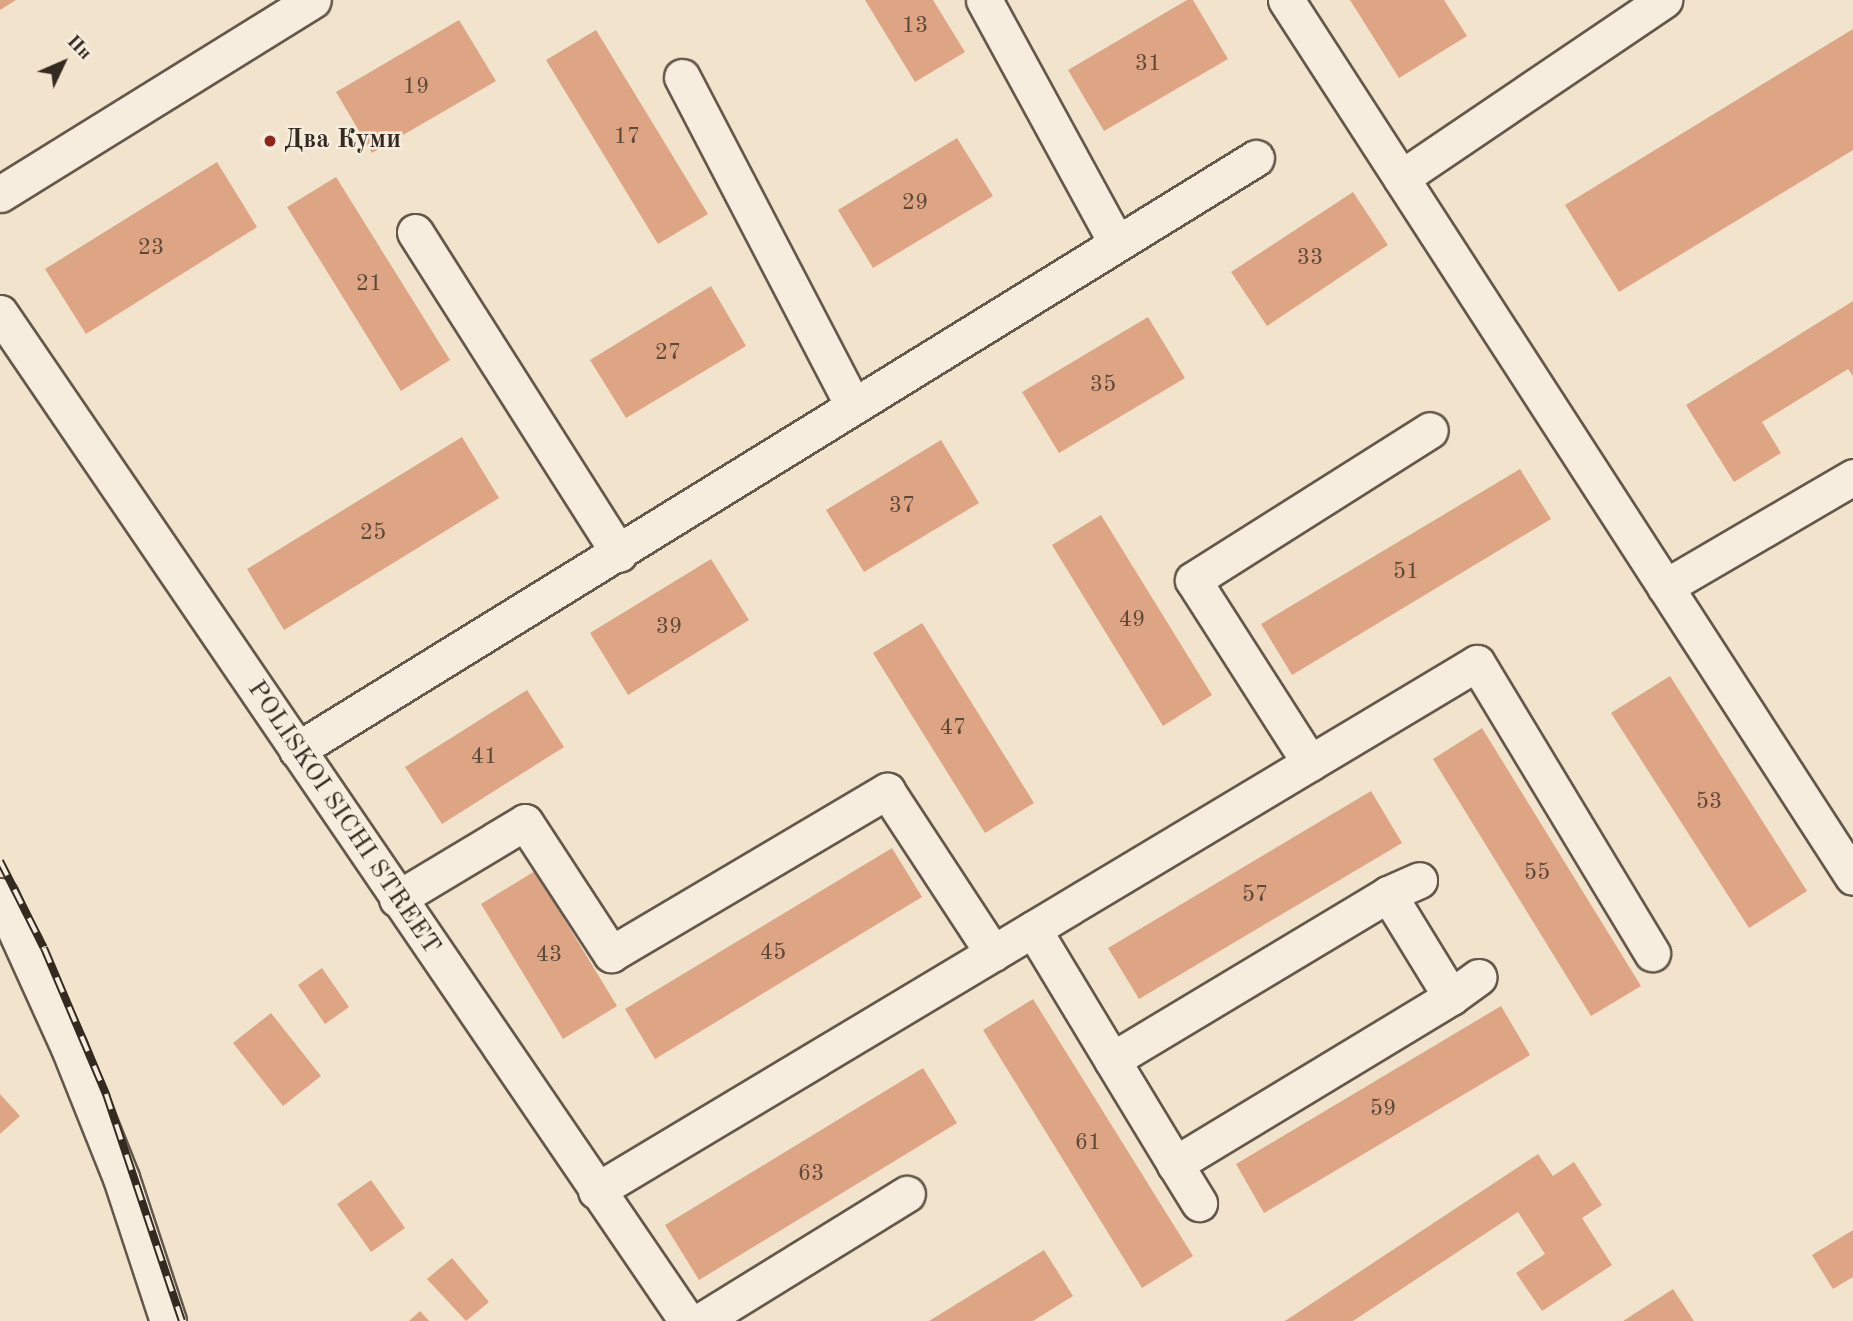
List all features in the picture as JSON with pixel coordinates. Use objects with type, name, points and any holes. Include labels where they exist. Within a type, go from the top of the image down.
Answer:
[{"type":"street","points":[[0,194],[313,0]]},
{"type":"street","points":[[984,0],[1116,242]]},
{"type":"street","points":[[1286,0],[1853,877]]},
{"type":"street","points":[[1401,178],[1664,0]]},
{"type":"street","points":[[682,77],[853,406]]},
{"type":"street","points":[[297,750],[619,554],[1116,242],[1256,158]]},
{"type":"street","points":[[415,232],[619,554]]},
{"type":"street","name":"POLISKOI SICHI STREET","points":[[0,313],[687,1321]]},
{"type":"street","points":[[1310,763],[1193,580],[1430,430]]},
{"type":"street","points":[[1665,587],[1853,477]]},
{"type":"street","points":[[596,1191],[1477,663],[1652,953]]},
{"type":"street","points":[[397,899],[525,822],[611,954],[887,791],[993,953]]},
{"type":"street","points":[[1112,1060],[1404,887],[1451,997]]},
{"type":"street","points":[[0,896],[79,1071],[121,1178],[168,1321]]},
{"type":"street","points":[[1033,929],[1199,1203]]},
{"type":"street","points":[[1175,1164],[1451,997],[1479,977]]},
{"type":"street","points":[[701,1321],[907,1194]]},
{"type":"building","points":[[0,0],[16,0],[0,10]]},
{"type":"building","points":[[865,0],[933,0],[965,52],[915,82]]},
{"type":"building","points":[[1187,0],[1193,0],[1228,59],[1104,131],[1068,70]]},
{"type":"building","points":[[1350,0],[1444,0],[1467,36],[1399,78]]},
{"type":"building","points":[[459,20],[496,81],[372,153],[336,92]]},
{"type":"building","points":[[1853,29],[1853,150],[1619,292],[1565,205]]},
{"type":"building","points":[[596,30],[708,214],[658,244],[546,60]]},
{"type":"building","points":[[957,138],[993,196],[873,268],[838,210]]},
{"type":"building","points":[[217,162],[257,227],[86,334],[45,269]]},
{"type":"building","points":[[336,177],[450,360],[401,391],[287,207]]},
{"type":"building","points":[[1353,192],[1388,245],[1267,326],[1231,272]]},
{"type":"building","points":[[711,286],[746,346],[626,418],[590,360]]},
{"type":"building","points":[[1853,301],[1853,376],[1848,369],[1762,422],[1781,453],[1734,482],[1686,405]]},
{"type":"building","points":[[1148,317],[1185,378],[1059,453],[1022,392]]},
{"type":"building","points":[[462,437],[499,498],[284,630],[247,569]]},
{"type":"building","points":[[941,440],[979,503],[864,572],[826,510]]},
{"type":"building","points":[[1520,469],[1551,519],[1292,675],[1261,624]]},
{"type":"building","points":[[1101,515],[1212,695],[1163,726],[1052,545]]},
{"type":"building","points":[[711,559],[749,620],[628,695],[590,633]]},
{"type":"building","points":[[922,623],[1034,803],[985,833],[873,653]]},
{"type":"building","points":[[1670,676],[1807,891],[1749,928],[1611,713]]},
{"type":"building","points":[[527,690],[564,747],[442,824],[405,767]]},
{"type":"building","points":[[1482,728],[1641,986],[1591,1016],[1433,759]]},
{"type":"building","points":[[1371,791],[1402,843],[1139,999],[1108,948]]},
{"type":"building","points":[[892,848],[922,897],[655,1059],[625,1009]]},
{"type":"building","points":[[535,871],[617,1006],[563,1039],[481,904]]},
{"type":"building","points":[[322,968],[349,1007],[325,1024],[298,985]]},
{"type":"building","points":[[1033,999],[1193,1256],[1142,1288],[983,1030]]},
{"type":"building","points":[[1501,1006],[1530,1055],[1264,1213],[1236,1164]]},
{"type":"building","points":[[271,1013],[321,1076],[283,1106],[233,1043]]},
{"type":"building","points":[[923,1068],[957,1123],[699,1280],[665,1225]]},
{"type":"building","points":[[0,1094],[20,1116],[0,1134]]},
{"type":"building","points":[[1538,1154],[1553,1176],[1574,1162],[1602,1205],[1582,1218],[1612,1265],[1542,1311],[1516,1273],[1545,1254],[1518,1212],[1353,1321],[1285,1321]]},
{"type":"building","points":[[371,1180],[405,1228],[371,1252],[337,1204]]},
{"type":"building","points":[[1853,1230],[1853,1277],[1833,1289],[1812,1255]]},
{"type":"building","points":[[1044,1250],[1073,1296],[1033,1321],[929,1321]]},
{"type":"building","points":[[452,1258],[489,1302],[466,1321],[427,1279]]},
{"type":"building","points":[[1673,1289],[1694,1321],[1623,1321]]},
{"type":"building","points":[[420,1311],[429,1321],[409,1321]]},
{"type":"railway","points":[[0,861],[44,948],[106,1094],[182,1321]]},
{"type":"place","name":"Два Куми","points":[[270,141]]}]
